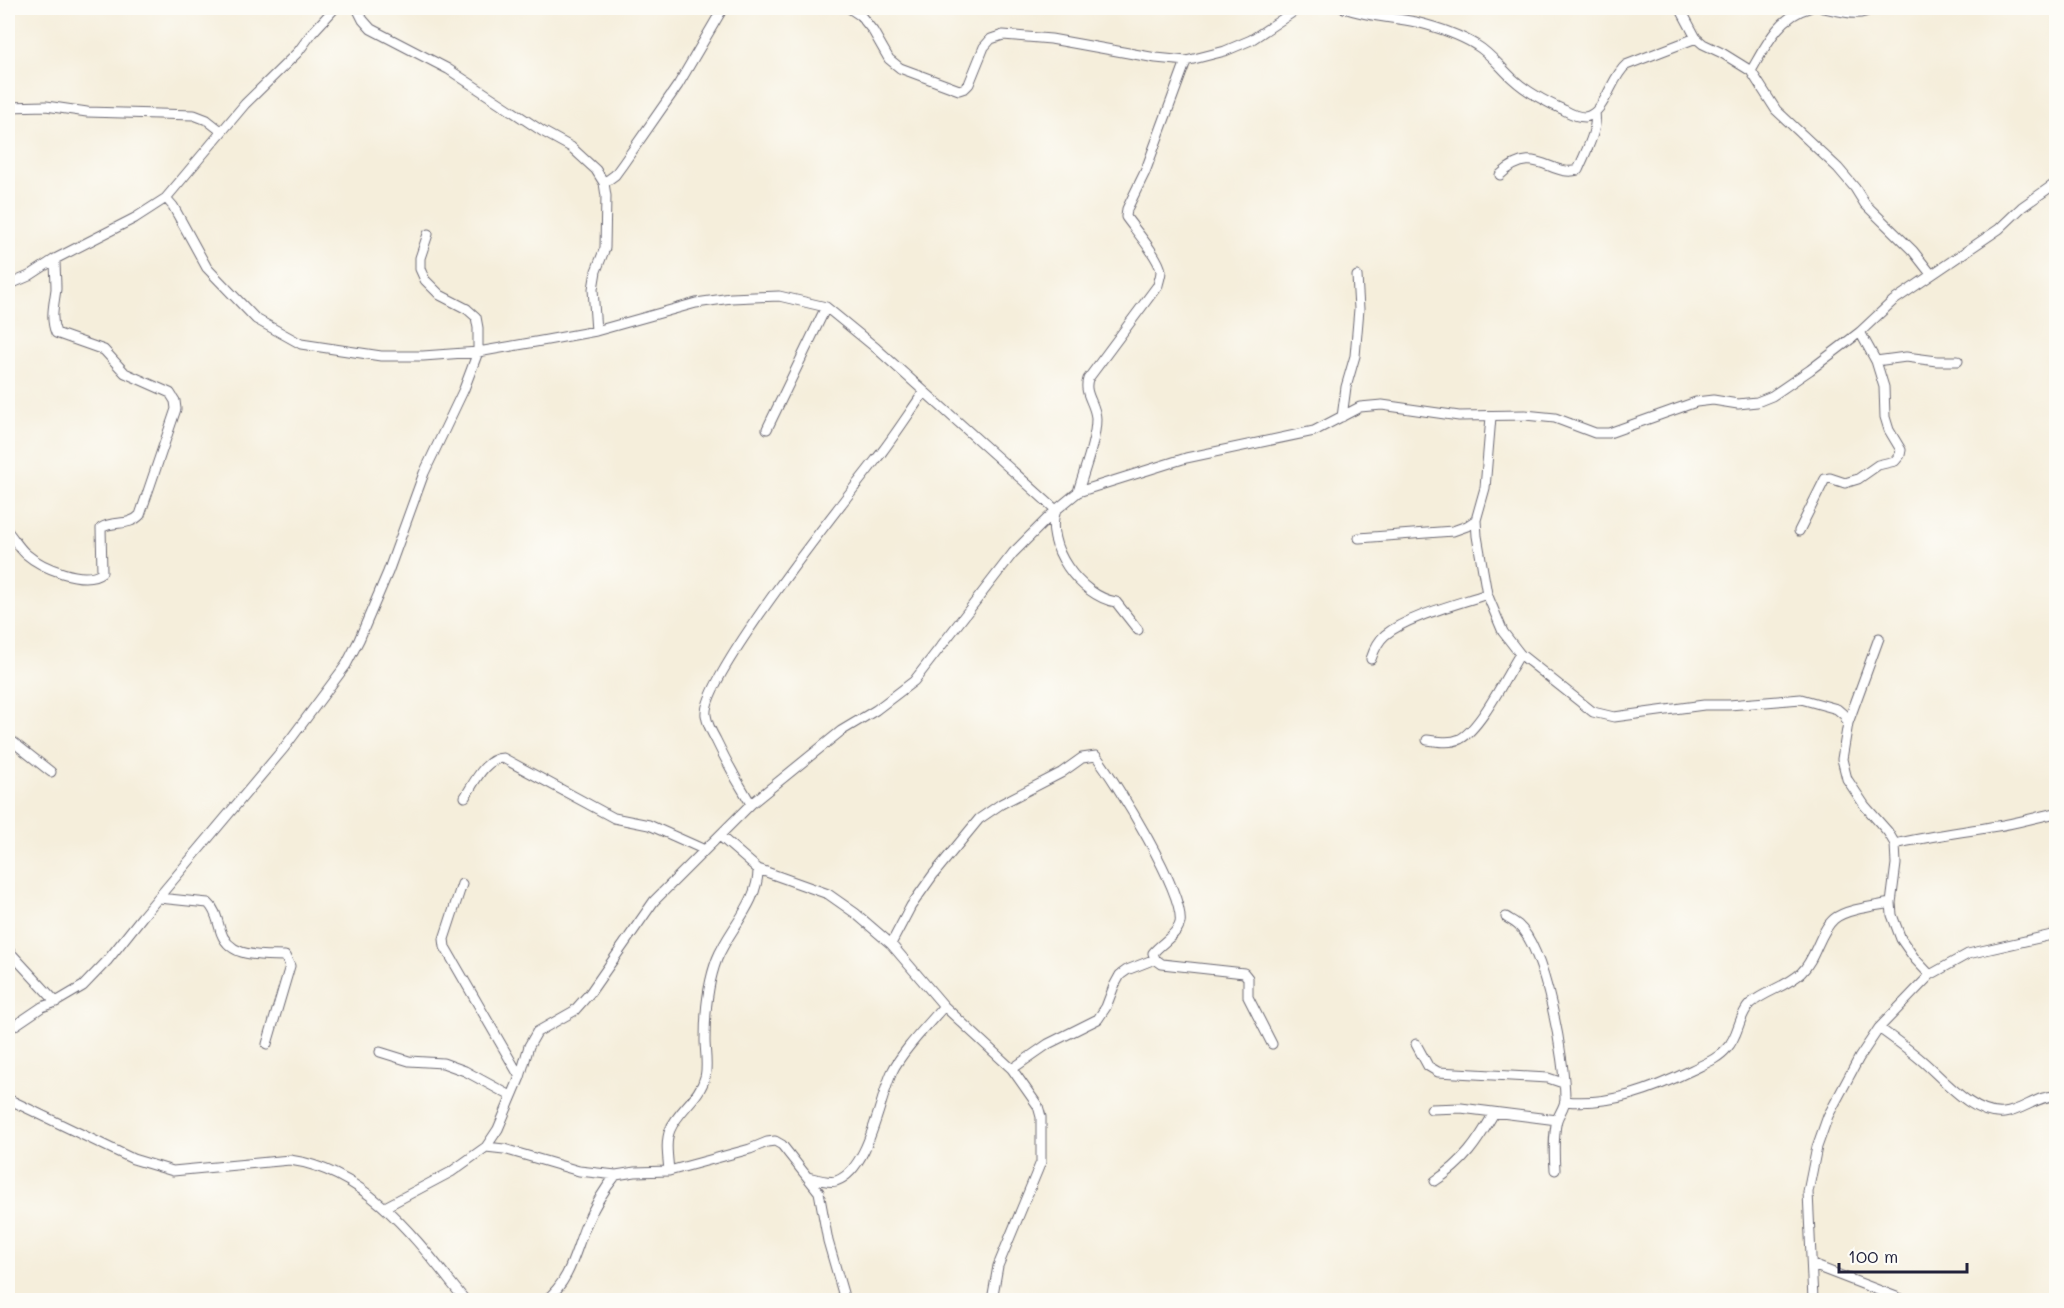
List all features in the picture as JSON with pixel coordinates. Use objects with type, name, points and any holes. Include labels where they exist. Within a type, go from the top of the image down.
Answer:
[{"type":"street","points":[[8,285],[29,276],[55,259],[135,218],[166,198],[245,104],[298,52],[335,8]]},
{"type":"street","points":[[357,8],[371,29],[448,69],[542,131],[571,147],[596,170],[604,183],[606,218],[604,248],[593,289],[596,331]]},
{"type":"street","points":[[604,183],[615,175],[678,85],[723,8]]},
{"type":"street","points":[[849,8],[861,16],[873,31],[889,59],[900,69],[958,90],[969,84],[984,47],[991,39],[1003,35],[1051,39],[1156,58],[1186,61],[1225,51],[1251,40],[1299,8]]},
{"type":"street","points":[[1344,8],[1364,15],[1415,22],[1451,33],[1478,46],[1515,81],[1549,104],[1577,117],[1587,117],[1595,113],[1619,71],[1626,65],[1696,38]]},
{"type":"street","points":[[1680,8],[1696,38],[1751,71],[1776,111],[1838,168],[1855,188],[1864,204],[1913,251],[1931,274]]},
{"type":"street","points":[[1751,71],[1770,36],[1802,9],[1809,8]]},
{"type":"street","points":[[1823,8],[1858,14],[1866,13],[1872,8]]},
{"type":"street","points":[[1078,492],[1095,431],[1096,417],[1086,387],[1088,379],[1158,285],[1161,274],[1155,258],[1126,217],[1127,209],[1145,172],[1186,61]]},
{"type":"street","points":[[8,107],[46,106],[87,112],[194,115],[207,120],[221,131]]},
{"type":"street","points":[[1500,175],[1509,166],[1522,161],[1541,162],[1572,172],[1578,170],[1594,127],[1595,113]]},
{"type":"street","points":[[385,1207],[451,1172],[486,1147],[498,1129],[520,1077],[529,1046],[537,1032],[574,1011],[590,993],[654,901],[751,804],[841,731],[876,710],[914,681],[1013,553],[1056,510],[1078,492],[1186,458],[1314,431],[1360,407],[1382,405],[1459,416],[1525,415],[1555,418],[1595,433],[1609,433],[1696,402],[1713,400],[1738,404],[1757,402],[1772,396],[1810,370],[1860,332],[1893,301],[1999,230],[2022,207],[2056,183]]},
{"type":"street","points":[[166,198],[173,206],[207,268],[229,293],[256,319],[301,344],[381,356],[423,356],[478,352],[596,331],[696,303],[731,298],[779,296],[826,307],[1056,510]]},
{"type":"street","points":[[8,1033],[42,1008],[83,986],[107,961],[284,748],[346,665],[388,572],[424,473],[464,389],[478,352],[476,317],[467,309],[440,295],[425,280],[420,269],[420,258],[428,234]]},
{"type":"street","points":[[8,532],[27,554],[56,572],[78,576],[97,575],[102,572],[101,528],[106,525],[132,521],[140,515],[176,409],[175,401],[170,393],[125,373],[104,350],[56,333],[52,325],[56,287],[55,259]]},
{"type":"street","points":[[1342,417],[1346,387],[1355,356],[1359,309],[1358,276]]},
{"type":"street","points":[[767,429],[826,307]]},
{"type":"street","points":[[1799,531],[1825,479],[1830,478],[1845,483],[1858,479],[1878,465],[1895,461],[1900,456],[1901,450],[1887,424],[1886,398],[1876,361],[1860,332]]},
{"type":"street","points":[[1876,361],[1906,357],[1958,361]]},
{"type":"street","points":[[751,804],[729,768],[711,730],[706,715],[707,704],[729,663],[766,604],[897,432],[924,392]]},
{"type":"street","points":[[1491,417],[1485,488],[1476,520],[1477,536],[1486,594],[1503,632],[1520,654],[1593,712],[1614,717],[1704,705],[1801,699],[1837,709],[1848,723]]},
{"type":"street","points":[[1056,510],[1052,521],[1054,534],[1071,573],[1087,589],[1106,600],[1116,602],[1138,630]]},
{"type":"street","points":[[1359,538],[1453,531],[1476,520]]},
{"type":"street","points":[[1371,659],[1377,645],[1386,634],[1412,620],[1486,594]]},
{"type":"street","points":[[1879,638],[1848,723],[1842,759],[1847,779],[1895,844],[1896,864],[1891,903],[1892,915],[1901,939],[1930,975]]},
{"type":"street","points":[[1427,740],[1448,742],[1459,739],[1475,726],[1520,654]]},
{"type":"street","points":[[8,738],[51,772]]},
{"type":"street","points":[[891,944],[911,906],[979,819],[1001,804],[1061,773],[1082,758],[1096,756],[1110,774],[1156,853],[1178,908],[1180,921],[1177,930],[1153,953],[1155,959],[1162,964],[1244,973],[1248,978],[1248,997],[1272,1044]]},
{"type":"street","points":[[465,796],[488,763],[496,758],[503,758],[614,818],[648,825],[705,850]]},
{"type":"street","points":[[1895,844],[1928,836],[2000,826],[2056,813]]},
{"type":"street","points":[[720,836],[758,869],[828,894],[891,944],[944,1006],[1012,1069],[1038,1106],[1041,1117],[1041,1162],[998,1266],[992,1300]]},
{"type":"street","points":[[669,1171],[670,1130],[693,1100],[706,1075],[705,1024],[713,970],[756,888],[758,869]]},
{"type":"street","points":[[462,884],[444,939],[445,947],[520,1077]]},
{"type":"street","points":[[159,898],[208,903],[215,913],[220,933],[231,948],[242,954],[285,956],[289,960],[290,966],[267,1044]]},
{"type":"street","points":[[1565,1101],[1584,1103],[1653,1088],[1718,1057],[1729,1046],[1747,1007],[1760,996],[1790,982],[1802,972],[1812,960],[1834,919],[1854,911],[1891,903]]},
{"type":"street","points":[[1506,917],[1519,925],[1530,942],[1551,998],[1565,1101],[1557,1120],[1554,1148],[1555,1170]]},
{"type":"street","points":[[1813,1300],[1808,1192],[1817,1147],[1828,1116],[1859,1058],[1879,1028],[1930,975],[1968,954],[2056,934]]},
{"type":"street","points":[[8,950],[56,1002]]},
{"type":"street","points":[[1012,1069],[1048,1044],[1098,1019],[1120,975],[1155,959]]},
{"type":"street","points":[[806,1177],[835,1181],[856,1163],[865,1150],[893,1070],[944,1006]]},
{"type":"street","points":[[1879,1028],[1921,1060],[1956,1092],[1973,1104],[1990,1111],[2002,1114],[2050,1096],[2056,1096]]},
{"type":"street","points":[[1416,1044],[1428,1066],[1438,1072],[1548,1078],[1563,1083]]},
{"type":"street","points":[[380,1052],[410,1061],[443,1063],[465,1071],[511,1096]]},
{"type":"street","points":[[8,1099],[134,1159],[173,1171],[268,1160],[308,1162],[331,1171],[357,1186],[385,1207],[421,1246],[465,1300]]},
{"type":"street","points":[[1431,1109],[1461,1108],[1557,1120]]},
{"type":"street","points":[[1435,1181],[1463,1160],[1478,1142],[1494,1113]]},
{"type":"street","points":[[486,1147],[504,1149],[579,1171],[616,1175],[669,1171],[775,1141],[782,1145],[819,1192],[828,1241],[845,1300]]},
{"type":"street","points":[[546,1300],[563,1284],[586,1226],[606,1187],[616,1175]]},
{"type":"street","points":[[1812,1265],[1904,1300]]}]
